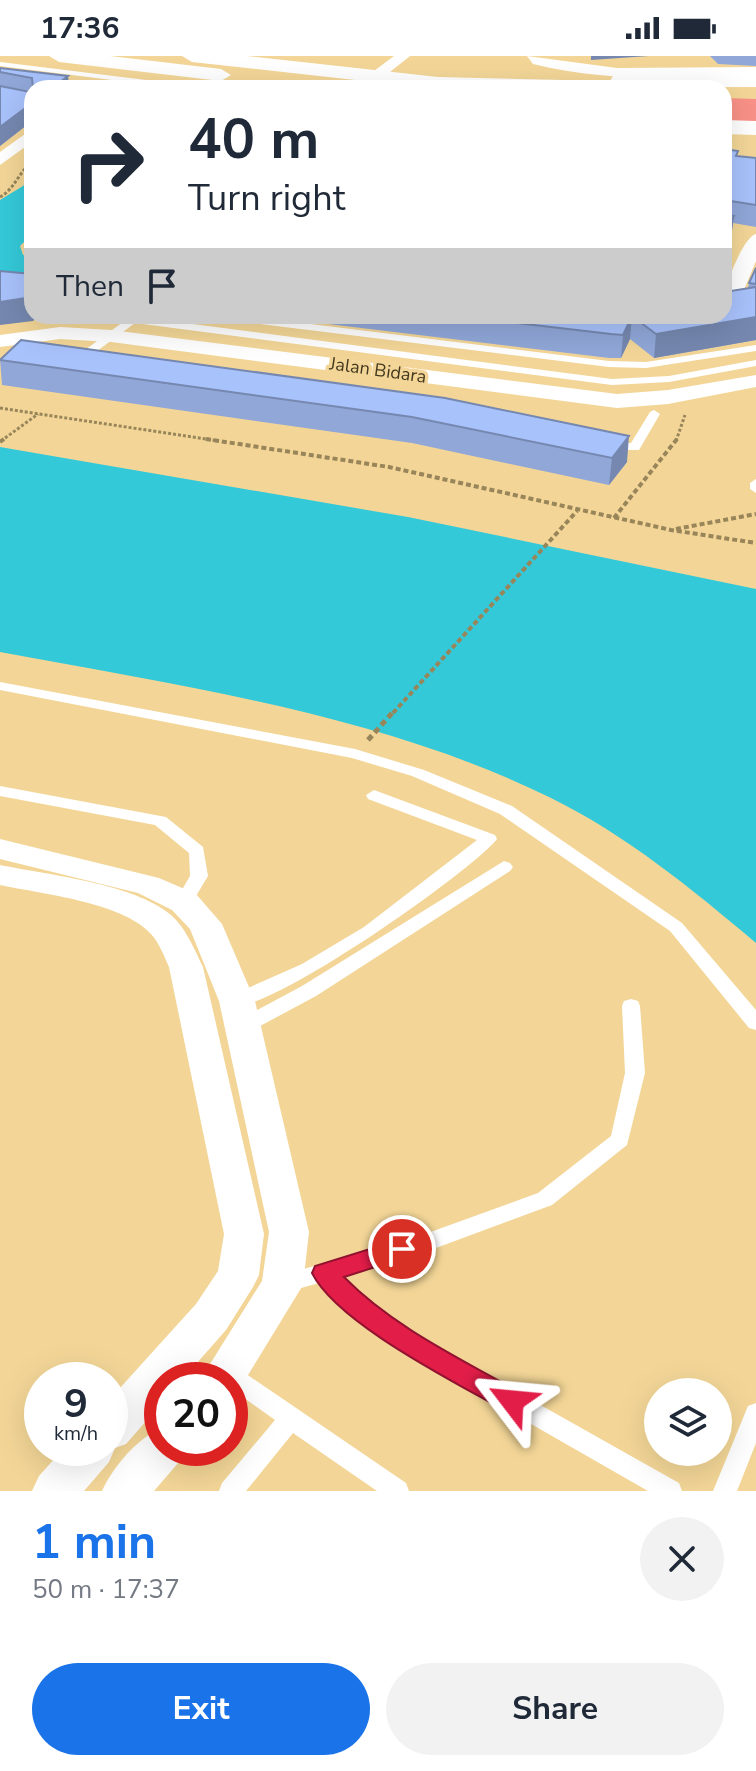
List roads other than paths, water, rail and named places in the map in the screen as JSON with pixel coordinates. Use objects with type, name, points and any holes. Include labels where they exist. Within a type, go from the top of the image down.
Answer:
[{"type":"main road","points":[[192,56],[244,59],[414,80]]},
{"type":"main road","points":[[63,64],[92,60],[267,80]]},
{"type":"main road","points":[[732,81],[756,81]]},
{"type":"main road","points":[[732,89],[756,89]]},
{"type":"main road","points":[[732,128],[754,131]]},
{"type":"main road","points":[[732,137],[754,131]]},
{"type":"street","points":[[375,77],[403,56]]},
{"type":"street","points":[[534,56],[548,64],[668,73],[756,71]]},
{"type":"street","points":[[652,56],[668,73]]},
{"type":"street","points":[[3,155],[24,140]]},
{"type":"street","points":[[735,230],[756,232]]},
{"type":"street","points":[[732,288],[756,239]]},
{"type":"street","points":[[732,297],[756,293]]},
{"type":"street","points":[[60,333],[70,324]]},
{"type":"street","name":"Jalan Bidara","points":[[0,341],[60,333],[290,350],[367,377],[456,372],[618,408],[756,381]]},
{"type":"street","name":"Jalan Bidara","points":[[0,349],[91,361],[367,377],[654,414],[756,399]]},
{"type":"street","points":[[0,849],[148,885],[184,902],[205,924],[239,1015],[289,1232],[282,1285],[234,1362]]},
{"type":"street","points":[[0,875],[129,907],[156,920],[171,936],[186,967],[244,1234],[238,1275],[211,1317],[128,1410]]},
{"type":"street","points":[[55,1491],[77,1466]]},
{"type":"street","points":[[125,1491],[147,1466]]},
{"type":"lane","points":[[0,64],[63,64],[152,80]]},
{"type":"lane","points":[[208,80],[216,74]]},
{"type":"lane","points":[[91,361],[111,336],[128,324]]},
{"type":"lane","points":[[165,324],[290,350],[456,372],[633,382],[756,363]]},
{"type":"lane","points":[[274,324],[473,350],[646,365],[756,348]]},
{"type":"lane","points":[[290,350],[308,329]]},
{"type":"lane","points":[[456,372],[473,350]]},
{"type":"lane","points":[[618,408],[633,382]]},
{"type":"lane","points":[[588,443],[631,449],[654,414]]},
{"type":"lane","points":[[756,483],[756,489]]},
{"type":"lane","points":[[0,686],[355,754],[418,773],[506,810],[676,927],[756,1023]]},
{"type":"lane","points":[[0,791],[160,821],[197,851],[199,876],[184,902]]},
{"type":"lane","points":[[239,1015],[370,931],[489,839],[374,795]]},
{"type":"lane","points":[[239,1015],[309,991],[504,867]]},
{"type":"lane","points":[[282,1285],[428,1242],[545,1199],[620,1140],[635,1073],[631,1006]]},
{"type":"lane","points":[[324,1273],[354,1304],[433,1356],[670,1491]]},
{"type":"lane","points":[[248,1391],[397,1491]]},
{"type":"lane","points":[[725,1491],[756,1413]]},
{"type":"lane","points":[[231,1491],[291,1418]]},
{"type":"water","points":[[23,186],[24,242],[20,246],[24,255],[24,280],[0,280],[0,200]]},
{"type":"water","points":[[0,447],[408,517],[756,589],[756,943],[631,845],[549,797],[485,769],[350,724],[280,706],[0,652]]}]
